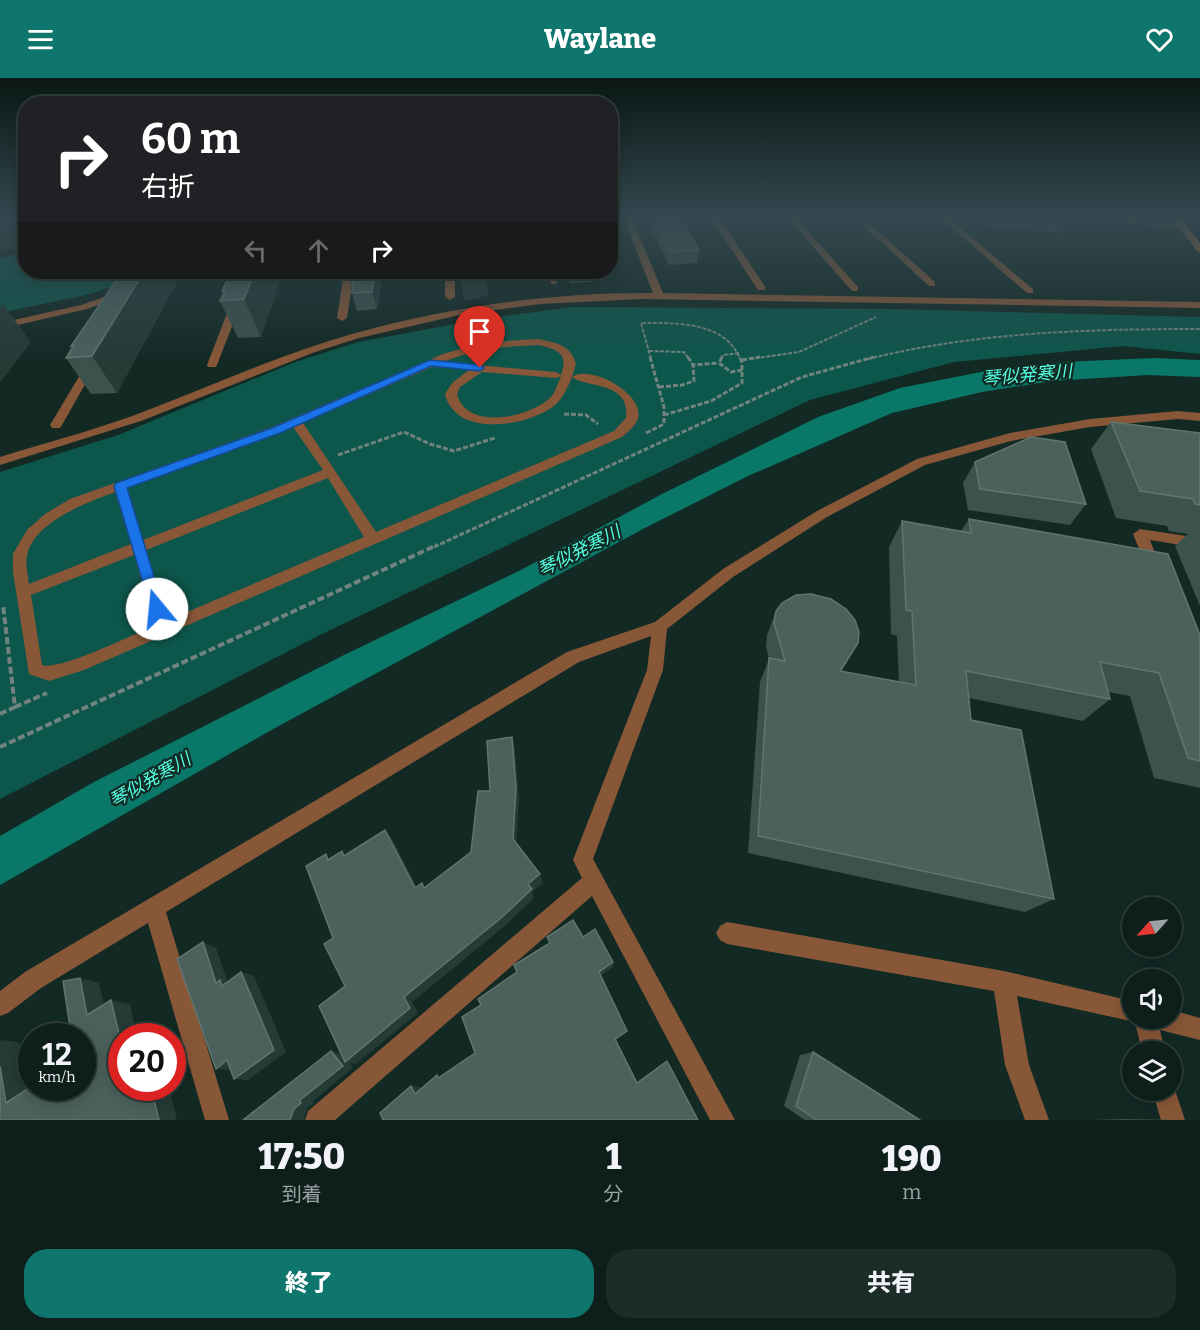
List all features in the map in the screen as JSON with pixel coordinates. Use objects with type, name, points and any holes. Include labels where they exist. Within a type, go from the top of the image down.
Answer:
[{"type":"street","points":[[647,265],[659,296]]},
{"type":"street","points":[[746,265],[761,288]]},
{"type":"street","points":[[833,265],[855,289]]},
{"type":"street","points":[[911,265],[932,284]]},
{"type":"street","points":[[999,265],[1030,291]]},
{"type":"street","points":[[145,286],[167,279]]},
{"type":"street","points":[[212,365],[245,279]]},
{"type":"street","points":[[342,318],[348,279]]},
{"type":"street","points":[[450,279],[450,297]]},
{"type":"street","points":[[1,327],[84,307],[134,290]]},
{"type":"street","points":[[0,462],[137,418],[311,350],[410,322],[464,311],[541,301],[659,296],[1200,305]]},
{"type":"street","points":[[480,368],[456,385],[451,394],[454,406],[462,413],[497,420],[517,418],[537,412],[555,399],[571,364],[568,354],[556,346],[539,342],[511,343],[467,350],[430,363],[296,422],[75,502],[50,517],[32,534],[20,554],[23,592],[35,669],[49,674],[78,665],[618,434],[632,420],[633,410],[626,396],[615,386],[577,377]]},
{"type":"street","points":[[56,425],[98,352]]},
{"type":"street","points":[[430,363],[556,375]]},
{"type":"street","points":[[0,1005],[33,980],[573,657],[660,626],[728,573],[756,555],[822,514],[921,462],[1010,437],[1090,423],[1178,415],[1200,417]]},
{"type":"street","points":[[296,422],[373,539]]},
{"type":"street","points":[[23,592],[331,472]]},
{"type":"street","points":[[120,486],[163,629]]},
{"type":"street","points":[[1161,588],[1140,534],[1200,543]]},
{"type":"street","points":[[660,626],[655,670],[583,860],[723,1120]]},
{"type":"street","points":[[317,1120],[594,881]]},
{"type":"street","points":[[154,907],[217,1120]]},
{"type":"street","points":[[727,933],[1004,982],[1122,1010]]},
{"type":"street","points":[[1004,982],[1017,1065],[1037,1120]]},
{"type":"street","points":[[1182,1024],[1200,1029]]},
{"type":"street","points":[[1167,1101],[1173,1120]]},
{"type":"path","points":[[742,360],[799,352],[883,314]]},
{"type":"path","points":[[0,747],[802,377],[864,359],[971,339],[1105,329],[1200,329]]},
{"type":"path","points":[[649,351],[684,352],[693,365],[694,381],[682,385],[659,387]]},
{"type":"path","points":[[719,363],[723,355],[739,353]]},
{"type":"path","points":[[693,365],[719,363],[731,372],[744,370]]},
{"type":"path","points":[[0,714],[15,707],[3,603]]},
{"type":"shaded area","points":[[0,265],[18,265],[18,279],[135,279],[90,294],[0,313]]},
{"type":"shaded area","points":[[573,307],[893,309],[1200,317],[1200,354],[1123,346],[954,362],[810,400],[320,635],[0,799],[0,472],[118,435],[295,362],[358,342],[482,319]]},
{"type":"water","name":"琴似発寒川","points":[[1154,358],[1200,360],[1200,377],[1147,375],[1052,381],[982,392],[892,413],[748,476],[643,529],[275,728],[0,885],[0,836],[94,782],[346,654],[519,571],[662,494],[818,417],[900,388],[986,371],[1062,362]]},
{"type":"building","points":[[117,279],[140,279],[92,356],[66,358],[74,345],[71,346]]},
{"type":"building","points":[[228,279],[252,279],[244,299],[220,301],[225,291],[222,291]]},
{"type":"building","points":[[374,279],[372,292],[352,293],[353,280],[350,280]]},
{"type":"building","points":[[1111,422],[1200,433],[1200,505],[1195,504],[1193,499],[1140,491]]},
{"type":"building","points":[[1031,437],[1065,442],[1086,504],[980,489],[975,462]]},
{"type":"building","points":[[969,519],[1168,554],[1200,635],[1200,761],[1188,758],[1159,673],[1100,662],[1110,699],[966,671],[971,720],[1021,730],[1054,899],[758,836],[769,658],[785,661],[774,623],[776,611],[782,603],[796,595],[811,594],[831,599],[846,609],[855,620],[859,632],[858,643],[840,671],[916,685],[912,611],[906,610],[902,521],[971,533]]},
{"type":"building","points":[[512,737],[516,788],[513,839],[540,874],[528,884],[532,889],[501,918],[404,997],[410,1008],[345,1062],[319,1006],[345,986],[324,944],[333,938],[306,866],[326,854],[328,860],[342,851],[344,856],[385,830],[415,888],[422,883],[424,888],[471,852],[478,791],[490,791],[487,741]]},
{"type":"building","points":[[573,920],[583,937],[595,929],[613,962],[599,972],[627,1031],[615,1039],[637,1083],[667,1061],[698,1120],[383,1120],[380,1113],[411,1086],[415,1094],[437,1075],[438,1078],[475,1053],[462,1017],[481,1005],[478,999],[517,972],[514,965],[550,943],[547,937]]},
{"type":"building","points":[[203,942],[216,983],[220,980],[222,986],[241,972],[274,1050],[234,1079],[227,1060],[216,1069],[177,959]]},
{"type":"building","points":[[80,978],[87,1015],[111,1000],[116,1023],[108,1023],[108,1101],[154,1101],[159,1120],[0,1120],[0,1066],[6,1103],[18,1095],[18,1101],[96,1101],[96,1023],[69,1023],[63,981]]},
{"type":"building","points":[[331,1051],[343,1066],[300,1100],[301,1103],[294,1109],[290,1120],[243,1120]]},
{"type":"building","points":[[813,1052],[920,1120],[817,1120],[796,1106]]},
{"type":"route","points":[[157,609],[120,486],[314,415],[430,363],[480,368]]}]
